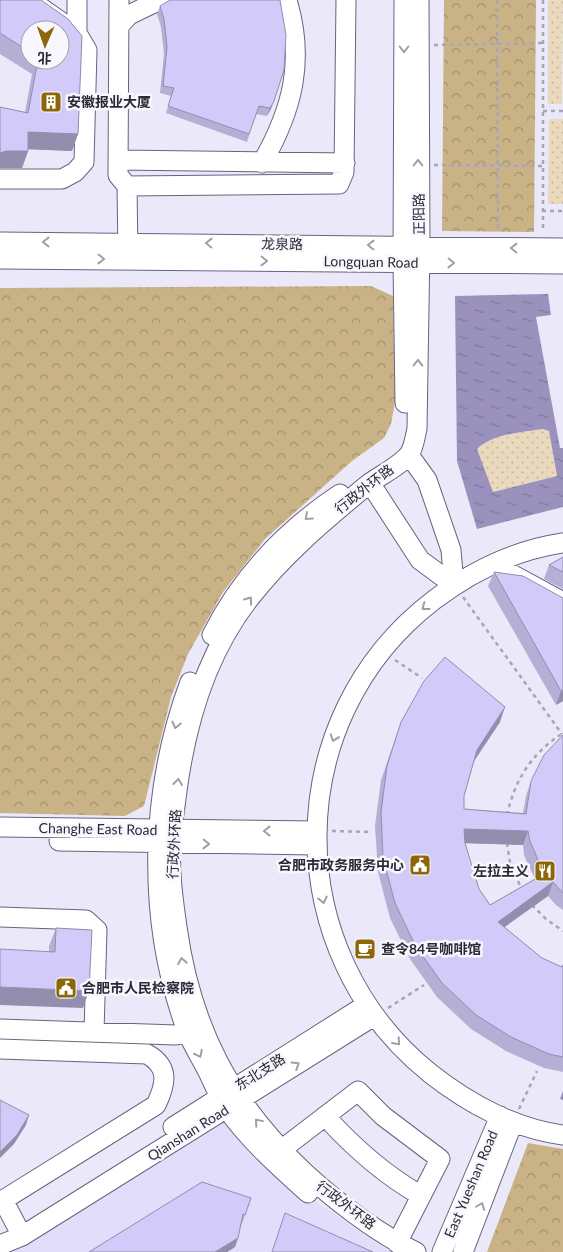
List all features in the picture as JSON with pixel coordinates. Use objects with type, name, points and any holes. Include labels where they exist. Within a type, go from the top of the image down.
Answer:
[{"type":"street","points":[[0,179],[62,179],[75,172],[84,162],[87,50],[77,32],[30,0]]},
{"type":"street","points":[[77,0],[77,32]]},
{"type":"street","points":[[0,242],[128,251],[128,186],[118,175],[119,0]]},
{"type":"street","points":[[119,26],[129,15],[160,0]]},
{"type":"street","points":[[262,163],[274,142],[294,84],[297,55],[295,26],[287,0]]},
{"type":"street","points":[[128,186],[338,184],[344,172],[345,163],[346,0]]},
{"type":"street","name":"正阳路","points":[[404,0],[411,254],[411,429]]},
{"type":"street","name":"正阳路","points":[[411,254],[418,165],[419,0]]},
{"type":"street","points":[[118,160],[345,163]]},
{"type":"street","points":[[411,254],[498,247],[563,248]]},
{"type":"street","name":"Longquan Road","points":[[0,259],[128,251],[411,254],[563,264]]},
{"type":"street","points":[[411,429],[409,455],[427,480],[451,550],[454,585]]},
{"type":"street","name":"行政外环路","points":[[411,429],[398,451],[315,511],[274,547],[234,597],[196,664],[180,708],[167,765],[165,836],[182,965],[194,1030],[230,1099],[270,1158],[321,1204],[394,1248],[416,1252]]},
{"type":"street","name":"行政外环路","points":[[165,836],[194,710],[208,670],[248,601],[282,558],[370,483],[409,455]]},
{"type":"street","points":[[370,483],[420,560],[454,585]]},
{"type":"street","points":[[563,543],[543,546],[493,564],[454,585],[415,615],[382,650],[354,691],[334,735],[321,782],[316,838],[322,901],[339,955],[370,1010],[410,1057],[452,1091],[507,1119],[563,1135]]},
{"type":"street","points":[[493,564],[563,602]]},
{"type":"street","name":"Changhe East Road","points":[[0,827],[165,836]]},
{"type":"street","name":"Changhe East Road","points":[[0,840],[165,836],[316,838]]},
{"type":"street","points":[[0,916],[86,920],[97,930],[94,1032]]},
{"type":"street","name":"Qianshan Road","points":[[0,1245],[13,1231],[230,1099],[370,1010]]},
{"type":"street","points":[[0,1029],[176,1035],[194,1030]]},
{"type":"street","points":[[0,1049],[147,1054],[156,1060],[162,1068],[165,1080],[156,1105],[1,1201],[13,1231]]},
{"type":"street","points":[[281,1150],[358,1091],[383,1116],[440,1159],[394,1248]]},
{"type":"street","name":"行政外环路","points":[[230,1099],[330,1196],[394,1248]]},
{"type":"street","points":[[325,1116],[357,1151],[393,1180],[420,1196]]},
{"type":"street","name":"East Yueshan Road","points":[[442,1252],[507,1119]]},
{"type":"street","name":"East Yueshan Road","points":[[463,1252],[507,1119]]},
{"type":"path","points":[[497,0],[498,247]]},
{"type":"path","points":[[543,0],[542,211],[544,248]]},
{"type":"path","points":[[419,45],[543,43]]},
{"type":"path","points":[[543,110],[563,111]]},
{"type":"path","points":[[418,165],[542,166]]},
{"type":"path","points":[[542,211],[563,211]]},
{"type":"path","points":[[454,585],[562,734],[548,742],[532,758],[520,776],[511,797],[506,819]]},
{"type":"path","points":[[382,650],[422,678]]},
{"type":"path","points":[[316,838],[372,832]]},
{"type":"path","points":[[506,841],[510,863],[526,896]]},
{"type":"path","points":[[530,903],[546,919],[563,931]]},
{"type":"path","points":[[370,1010],[424,985]]},
{"type":"path","points":[[507,1119],[537,1072]]},
{"type":"shaded area","points":[[548,0],[563,0],[562,104],[548,104]]},
{"type":"shaded area","points":[[549,119],[563,119],[563,204],[548,204]]},
{"type":"shaded area","points":[[543,429],[549,431],[557,476],[493,492],[476,449],[490,440],[499,437]]},
{"type":"shaded area","points":[[227,1109],[270,1158],[321,1205],[390,1252],[0,1252]]},
{"type":"green space","points":[[444,0],[536,0],[534,232],[442,231]]},
{"type":"green space","points":[[371,286],[393,296],[395,402],[391,424],[384,438],[352,461],[265,539],[223,592],[188,654],[171,697],[144,806],[125,816],[0,813],[0,288]]},
{"type":"green space","points":[[528,1143],[563,1149],[563,1252],[487,1252]]},
{"type":"water","points":[[548,294],[551,315],[536,317],[560,448],[563,448],[563,507],[477,529],[457,461],[455,296]],"holes":[[[543,429],[549,431],[557,476],[493,492],[477,449],[491,440],[508,434]]]},
{"type":"building","points":[[0,0],[41,0],[69,20],[20,20],[20,46],[0,33]]},
{"type":"building","points":[[170,0],[280,0],[286,35],[284,70],[274,101],[270,108],[259,106],[249,134],[168,106],[174,88],[163,86],[167,47],[164,19],[160,6]]},
{"type":"building","points":[[70,21],[82,36],[78,134],[28,132],[28,151],[6,151],[0,153],[0,107],[28,113],[36,70],[70,70]]},
{"type":"building","points":[[563,557],[563,572],[549,565]]},
{"type":"building","points":[[494,572],[523,576],[563,598],[563,690],[561,691]]},
{"type":"building","name":"合肥市政务服务中心","points":[[445,657],[505,707],[477,750],[464,796],[464,809],[526,814],[531,781],[544,755],[563,735],[563,893],[553,882],[498,922],[542,958],[562,967],[563,965],[563,1057],[549,1054],[511,1037],[476,1015],[442,983],[415,945],[395,903],[383,858],[381,812],[387,766],[401,722],[424,681]],"holes":[[[464,829],[528,831],[530,841],[544,874],[490,905],[479,889],[465,843]]]},
{"type":"building","points":[[56,928],[92,930],[89,991],[0,987],[0,949],[55,952]]},
{"type":"building","points":[[0,1100],[29,1115],[17,1135],[0,1152]]},
{"type":"building","points":[[202,1182],[251,1198],[245,1215],[243,1214],[238,1238],[215,1252],[89,1252]]},
{"type":"building","points":[[285,1213],[373,1252],[272,1252]]},
{"type":"place","name":"安徽报业大厦","points":[[51,102]]},
{"type":"place","name":"合肥市政务服务中心","points":[[420,865]]},
{"type":"place","name":"左拉主义","points":[[545,871]]},
{"type":"place","name":"查令84号咖啡馆","points":[[365,949]]},
{"type":"place","name":"合肥市人民检察院","points":[[66,988]]}]
